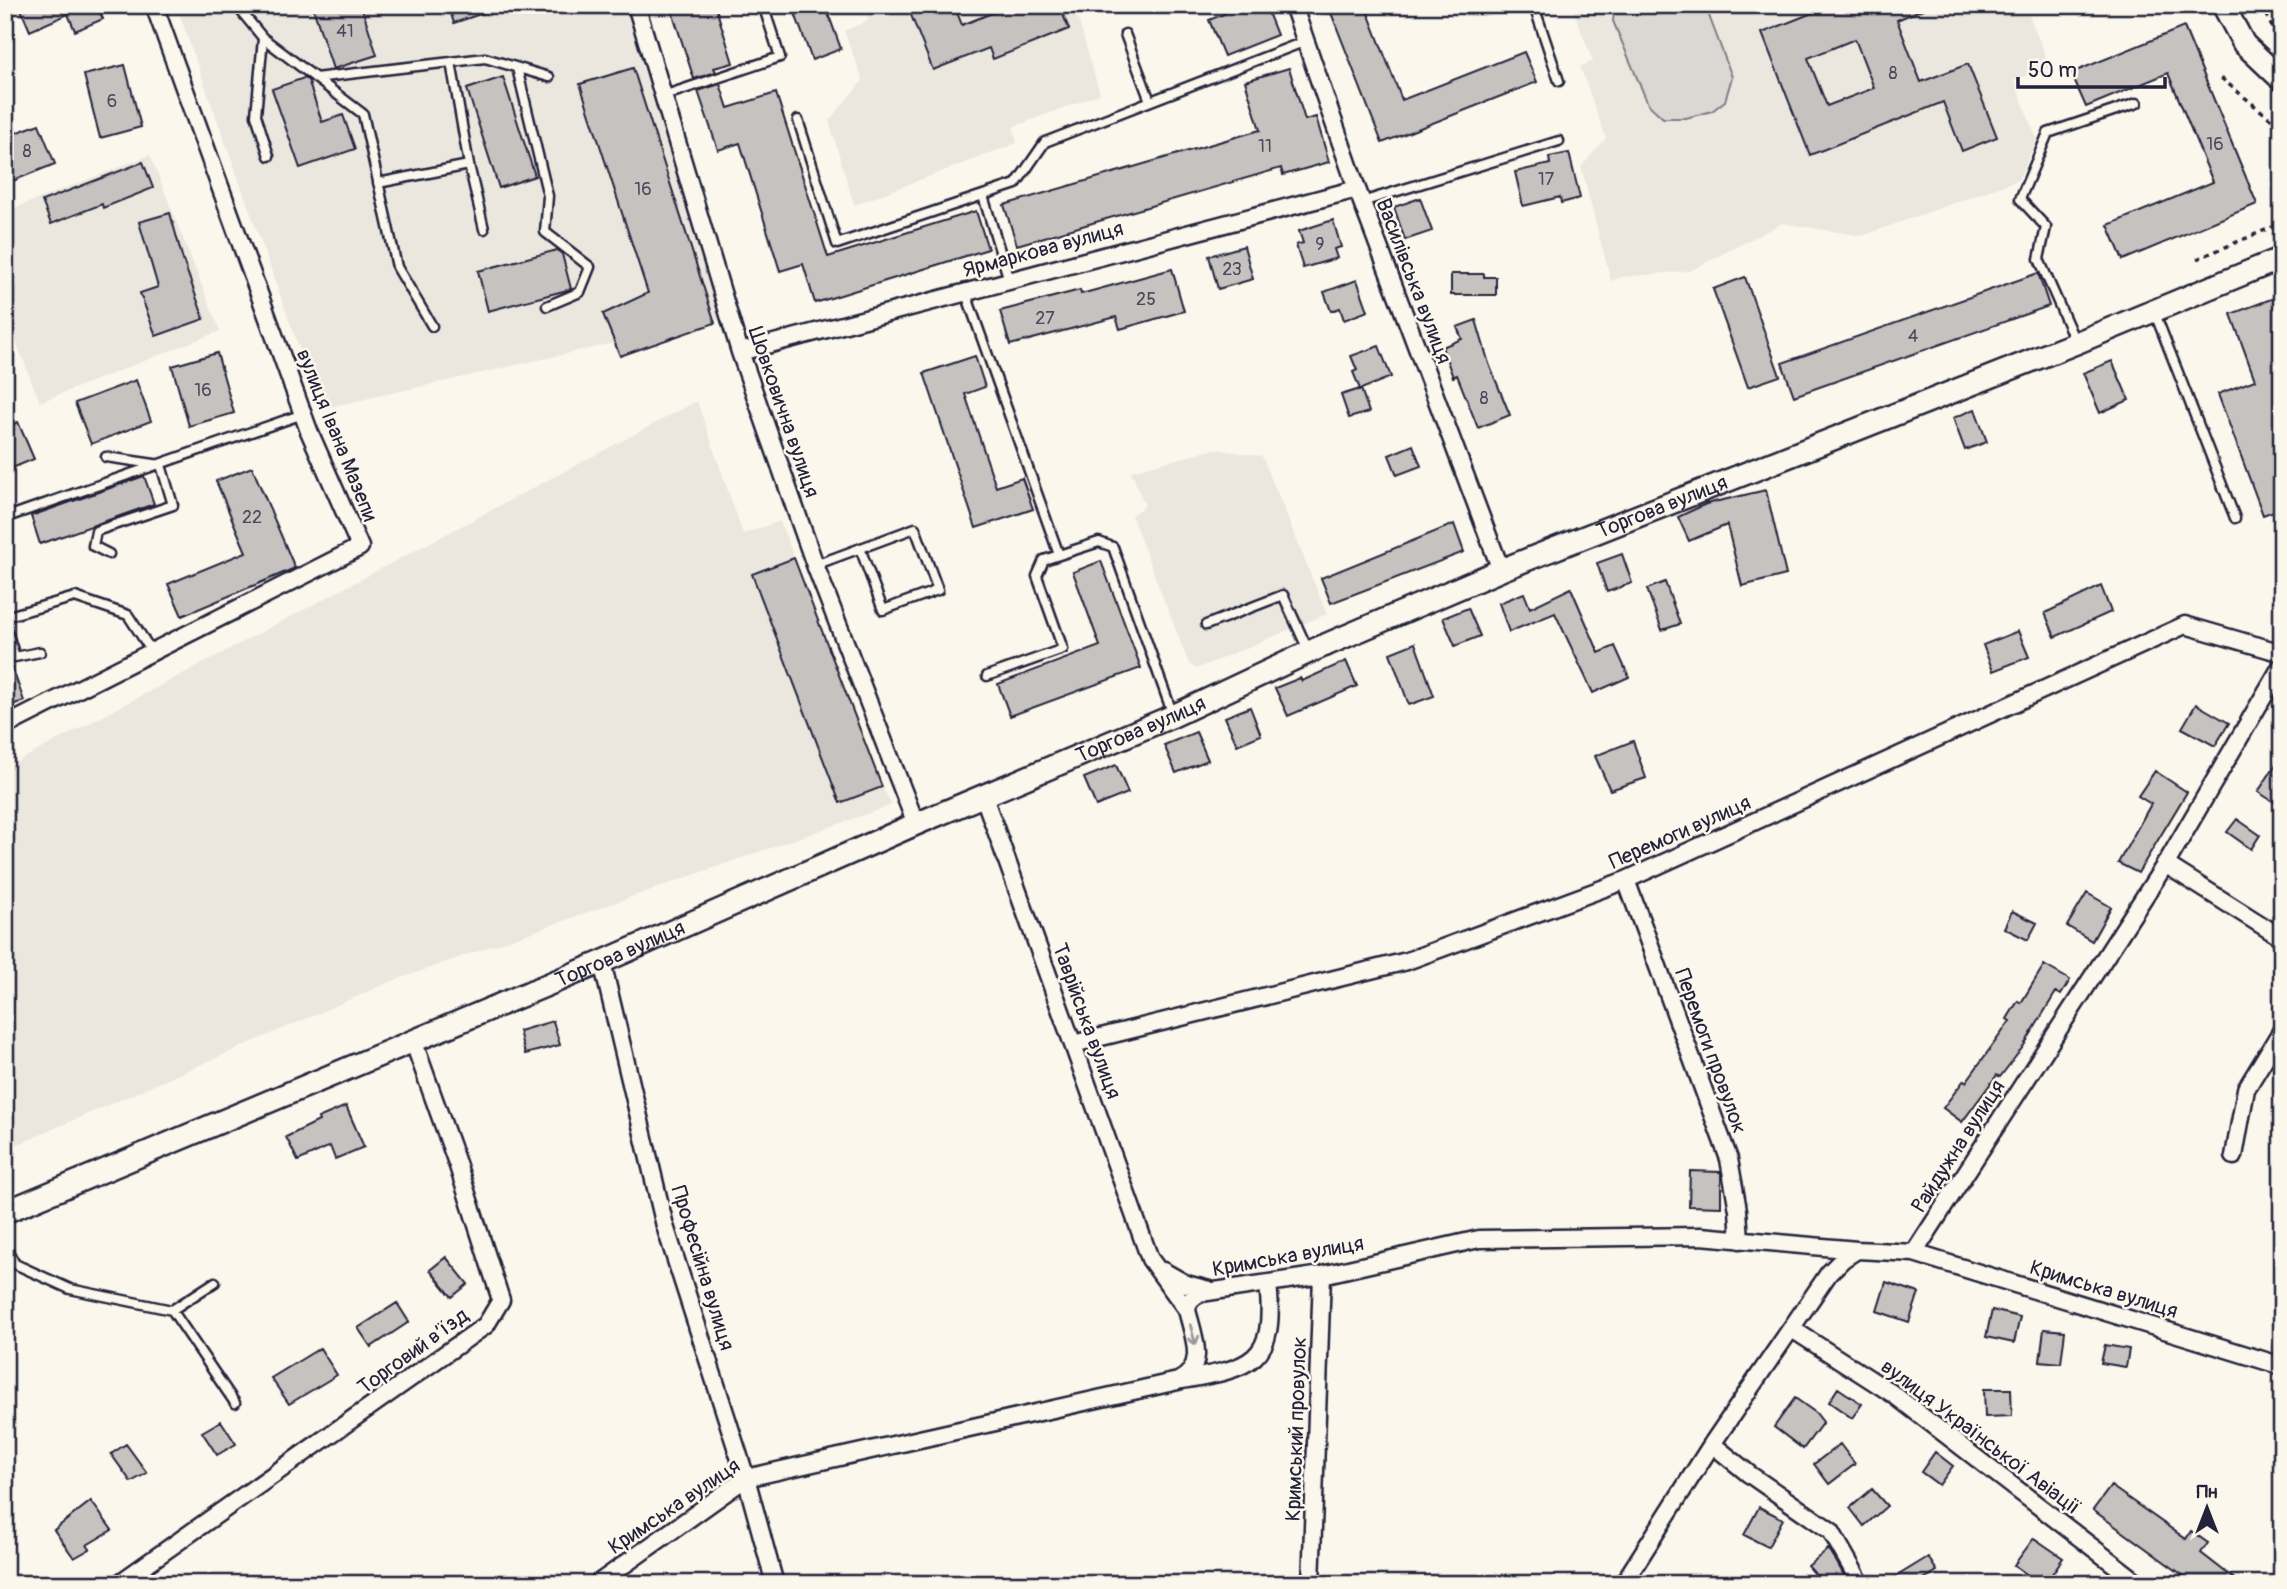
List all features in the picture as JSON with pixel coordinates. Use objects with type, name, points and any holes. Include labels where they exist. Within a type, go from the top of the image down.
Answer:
[{"type":"street","name":"вулиця Івана Мазепи","points":[[5,726],[360,547],[303,414],[154,5]]},
{"type":"street","name":"Шовковична вулиця","points":[[636,5],[740,352],[815,565],[916,824]]},
{"type":"street","name":"Василівська вулиця","points":[[1293,5],[1359,195],[1501,570]]},
{"type":"street","points":[[2223,5],[2244,44],[2282,80]]},
{"type":"street","name":"Ярмаркова вулиця","points":[[740,352],[965,291],[1359,195]]},
{"type":"street","name":"Торгова вулиця","points":[[5,1212],[414,1043],[916,824],[1173,716],[1309,652],[1501,570],[2076,343],[2282,258]]},
{"type":"street","name":"Перемоги вулиця","points":[[1073,1044],[1406,961],[1626,880],[2185,625],[2282,653]]},
{"type":"street","name":"Райдужна вулиця","points":[[1914,1253],[2165,864],[2282,665]]},
{"type":"street","name":"Таврійська вулиця","points":[[984,797],[1150,1259],[1187,1310]]},
{"type":"street","points":[[2165,864],[2282,938]]},
{"type":"street","name":"Перемоги провулок","points":[[1626,880],[1728,1159],[1738,1210],[1740,1240]]},
{"type":"street","name":"Професійна вулиця","points":[[601,962],[665,1226],[746,1478],[775,1584]]},
{"type":"street","points":[[2234,1156],[2246,1089],[2282,1030]]},
{"type":"street","name":"Торговий в’їзд","points":[[118,1584],[486,1325],[501,1300],[458,1166],[414,1043]]},
{"type":"street","name":"Кримська вулиця","points":[[1187,1310],[1194,1296],[1212,1290],[1322,1275],[1479,1239],[1701,1236],[1857,1250]]},
{"type":"street","points":[[1623,1584],[1712,1444],[1829,1273],[1857,1250],[1914,1253]]},
{"type":"street","name":"Кримська вулиця","points":[[1914,1253],[2282,1366]]},
{"type":"street","points":[[1150,1259],[1179,1281],[1200,1289],[1212,1290]]},
{"type":"street","name":"Кримський провулок","points":[[1311,1584],[1322,1275]]},
{"type":"street","name":"Кримська вулиця","points":[[597,1584],[746,1478],[1233,1370],[1256,1357],[1264,1346],[1271,1310],[1268,1284]]},
{"type":"street","points":[[1178,1381],[1193,1370],[1197,1356],[1187,1310]]},
{"type":"street","name":"вулиця Української Авіації","points":[[1792,1329],[1894,1394],[2140,1584]]},
{"type":"street","points":[[1712,1444],[1749,1474],[1831,1531],[1861,1584]]},
{"type":"lane","points":[[236,5],[262,38],[363,114],[397,267],[432,326]]},
{"type":"lane","points":[[663,96],[780,57],[763,5]]},
{"type":"lane","points":[[1537,5],[1536,12],[1559,81]]},
{"type":"lane","points":[[1125,34],[1150,101]]},
{"type":"lane","points":[[262,38],[256,115],[270,156]]},
{"type":"lane","points":[[799,120],[836,244],[1016,184],[1045,142],[1306,41]]},
{"type":"lane","points":[[315,78],[485,58],[549,77]]},
{"type":"lane","points":[[451,62],[469,165],[484,229]]},
{"type":"lane","points":[[517,68],[548,196],[545,232],[590,267],[580,292],[547,306]]},
{"type":"lane","points":[[2076,343],[2039,259],[2046,227],[2020,199],[2048,133],[2137,103]]},
{"type":"lane","points":[[1359,195],[1414,184],[1559,141]]},
{"type":"lane","points":[[378,183],[469,165]]},
{"type":"lane","points":[[983,196],[1009,280]]},
{"type":"lane","points":[[965,291],[1059,555]]},
{"type":"lane","points":[[2154,311],[2235,518]]},
{"type":"lane","points":[[10,516],[303,414]]},
{"type":"lane","points":[[106,457],[160,465]]},
{"type":"lane","points":[[109,554],[93,546],[96,531],[173,505],[160,465]]},
{"type":"lane","points":[[815,565],[860,548],[915,528],[938,590],[883,610],[860,548]]},
{"type":"lane","points":[[987,676],[1063,649],[1037,576],[1044,560],[1099,542],[1112,547],[1173,716]]},
{"type":"lane","points":[[1206,625],[1283,595],[1309,652]]},
{"type":"lane","points":[[5,617],[75,597],[128,615],[152,652]]},
{"type":"lane","points":[[5,625],[15,657],[40,652]]},
{"type":"lane","points":[[5,1246],[15,1264],[70,1289],[172,1310],[235,1403]]},
{"type":"lane","points":[[172,1310],[215,1282]]},
{"type":"path","points":[[2262,5],[2282,41]]},
{"type":"path","points":[[2221,78],[2282,128]]},
{"type":"path","points":[[2197,259],[2282,223]]},
{"type":"shaded area","points":[[176,5],[625,5],[725,318],[321,409]]},
{"type":"shaded area","points":[[863,5],[1074,5],[1100,94],[1013,127],[1017,143],[854,205],[829,121],[863,80],[844,31],[869,20]]},
{"type":"shaded area","points":[[1583,5],[2025,5],[2050,67],[2014,80],[2037,140],[2018,180],[1862,236],[1782,223],[1690,271],[1622,277],[1611,281],[1581,167],[1606,138],[1580,67],[1593,61],[1573,10]]},
{"type":"shaded area","points":[[1615,5],[1705,5],[1732,77],[1725,101],[1712,111],[1686,118],[1663,118],[1648,104],[1613,21]]},
{"type":"shaded area","points":[[150,155],[220,331],[40,402],[5,314],[5,212]]},
{"type":"shaded area","points":[[697,401],[743,534],[780,521],[882,787],[892,805],[390,982],[5,1150],[5,768]]},
{"type":"shaded area","points":[[1215,449],[1262,456],[1327,614],[1196,669],[1189,664],[1131,515],[1145,506],[1131,471]]},
{"type":"building","points":[[19,5],[97,5],[103,19],[75,31],[68,14],[30,31]]},
{"type":"building","points":[[312,5],[361,5],[377,55],[333,69]]},
{"type":"building","points":[[448,5],[498,5],[498,8],[454,23]]},
{"type":"building","points":[[670,5],[715,5],[733,63],[714,68],[716,72],[694,79]]},
{"type":"building","points":[[792,5],[825,5],[841,49],[812,60]]},
{"type":"building","points":[[907,5],[954,5],[962,25],[1012,5],[1059,5],[1069,29],[993,59],[989,48],[933,70]]},
{"type":"building","points":[[1221,5],[1265,5],[1277,35],[1224,56],[1209,20],[1224,14]]},
{"type":"building","points":[[1328,5],[1365,5],[1402,100],[1524,52],[1537,82],[1382,143]]},
{"type":"building","points":[[1832,5],[1932,5],[1897,20],[1921,82],[1968,64],[1997,137],[1962,151],[1943,102],[1810,155],[1762,33]],"holes":[[[1855,39],[1874,88],[1827,106],[1808,58]]]},
{"type":"building","points":[[2184,27],[2257,204],[2123,260],[2108,225],[2213,182],[2168,73],[2086,107],[2071,73]]},
{"type":"building","points":[[125,65],[141,127],[100,138],[84,75]]},
{"type":"building","points":[[633,68],[715,323],[620,356],[603,314],[648,293],[580,84]]},
{"type":"building","points":[[1289,68],[1305,120],[1316,117],[1329,162],[1283,175],[1281,168],[1017,245],[1004,205],[1260,130],[1245,81]]},
{"type":"building","points":[[503,77],[535,176],[499,188],[467,89]]},
{"type":"building","points":[[304,78],[308,80],[322,122],[343,115],[355,149],[300,168],[272,89]]},
{"type":"building","points":[[720,84],[728,108],[776,93],[828,257],[976,211],[988,249],[815,303],[803,264],[780,271],[740,143],[718,150],[698,91]]},
{"type":"building","points":[[39,124],[55,164],[5,184],[5,137]]},
{"type":"building","points":[[1569,153],[1580,198],[1561,203],[1560,197],[1523,206],[1515,172],[1550,164],[1549,157]]},
{"type":"building","points":[[143,162],[153,188],[103,208],[102,204],[51,224],[42,201]]},
{"type":"building","points":[[1420,198],[1432,231],[1405,240],[1394,207]]},
{"type":"building","points":[[170,213],[204,319],[156,336],[140,293],[158,287],[139,222]]},
{"type":"building","points":[[1333,220],[1341,247],[1334,249],[1337,258],[1303,268],[1296,245],[1303,243],[1299,231]]},
{"type":"building","points":[[1244,246],[1253,279],[1218,289],[1209,256]]},
{"type":"building","points":[[557,250],[562,254],[571,289],[488,311],[478,271]]},
{"type":"building","points":[[1172,269],[1184,311],[1120,329],[1116,317],[1010,345],[1000,311],[1080,290],[1081,294]]},
{"type":"building","points":[[2038,273],[2049,306],[1794,396],[1782,363]]},
{"type":"building","points":[[1451,274],[1484,274],[1484,277],[1496,277],[1496,295],[1451,295]]},
{"type":"building","points":[[1745,277],[1780,376],[1748,387],[1713,289]]},
{"type":"building","points":[[1357,280],[1368,311],[1344,320],[1340,308],[1331,311],[1324,292]]},
{"type":"building","points":[[2282,295],[2282,508],[2263,515],[2218,394],[2255,380],[2231,314]]},
{"type":"building","points":[[1476,320],[1489,364],[1510,415],[1478,428],[1457,375],[1453,377],[1442,347],[1462,339],[1457,327]]},
{"type":"building","points":[[1379,346],[1391,377],[1361,389],[1369,412],[1349,418],[1341,395],[1360,389],[1353,372],[1357,370],[1351,356]]},
{"type":"building","points":[[217,353],[234,413],[189,426],[172,366]]},
{"type":"building","points":[[975,356],[985,387],[965,394],[996,487],[1022,478],[1033,509],[976,528],[924,373]]},
{"type":"building","points":[[2112,361],[2129,400],[2100,413],[2083,373]]},
{"type":"building","points":[[136,380],[151,421],[91,444],[75,403]]},
{"type":"building","points":[[1975,409],[1987,442],[1965,450],[1953,418]]},
{"type":"building","points":[[18,422],[34,459],[5,471],[5,428]]},
{"type":"building","points":[[1413,445],[1421,466],[1397,475],[1389,455]]},
{"type":"building","points":[[252,467],[295,568],[182,616],[168,584],[246,552],[216,481]]},
{"type":"building","points":[[144,476],[154,504],[40,544],[31,516]]},
{"type":"building","points":[[1766,490],[1786,575],[1742,586],[1727,525],[1689,541],[1678,517],[1706,504]]},
{"type":"building","points":[[1454,524],[1464,552],[1331,603],[1321,578]]},
{"type":"building","points":[[1622,554],[1632,583],[1607,592],[1597,563]]},
{"type":"building","points":[[794,558],[882,787],[840,803],[752,574]]},
{"type":"building","points":[[1101,561],[1141,668],[1010,716],[998,684],[1100,646],[1073,572]]},
{"type":"building","points":[[1665,582],[1680,624],[1662,630],[1647,589]]},
{"type":"building","points":[[2101,586],[2111,612],[2055,637],[2045,613]]},
{"type":"building","points":[[1571,588],[1599,653],[1615,646],[1629,677],[1593,693],[1555,613],[1509,632],[1499,603],[1524,593],[1530,608]]},
{"type":"building","points":[[1468,608],[1480,636],[1455,646],[1443,618]]},
{"type":"building","points":[[2018,631],[2029,657],[1993,671],[1983,645]]},
{"type":"building","points":[[1415,643],[1434,696],[1409,705],[1390,653]]},
{"type":"building","points":[[7,653],[24,701],[5,707],[5,654]]},
{"type":"building","points":[[1346,661],[1357,686],[1288,716],[1275,688],[1300,678],[1302,681]]},
{"type":"building","points":[[2196,704],[2229,723],[2215,746],[2182,728]]},
{"type":"building","points":[[1250,707],[1261,735],[1237,745],[1225,717]]},
{"type":"building","points":[[1196,732],[1208,760],[1176,773],[1164,745]]},
{"type":"building","points":[[1633,741],[1646,778],[1610,790],[1595,756]]},
{"type":"building","points":[[2282,755],[2282,807],[2258,792]]},
{"type":"building","points":[[1116,765],[1128,793],[1096,806],[1084,778]]},
{"type":"building","points":[[2155,771],[2187,792],[2138,873],[2118,863],[2151,804],[2138,796]]},
{"type":"building","points":[[2237,819],[2260,835],[2251,849],[2227,832]]},
{"type":"building","points":[[2087,893],[2111,907],[2092,941],[2067,926]]},
{"type":"building","points":[[2012,911],[2037,923],[2028,940],[2004,928]]},
{"type":"building","points":[[2044,965],[2070,980],[2061,995],[2056,992],[2023,1047],[2000,1077],[1997,1075],[1962,1122],[1943,1108],[1964,1080],[1966,1082],[2010,1021],[2007,1019],[2018,1001],[2021,1003]]},
{"type":"building","points":[[553,1021],[560,1045],[525,1054],[519,1031]]},
{"type":"building","points":[[346,1106],[364,1147],[335,1159],[330,1146],[298,1161],[286,1137],[319,1121],[318,1118]]},
{"type":"building","points":[[1690,1171],[1721,1172],[1721,1207],[1689,1206]]},
{"type":"building","points":[[446,1257],[468,1284],[452,1297],[430,1270]]},
{"type":"building","points":[[1886,1282],[1919,1293],[1909,1322],[1877,1311]]},
{"type":"building","points":[[397,1303],[409,1322],[371,1347],[358,1328]]},
{"type":"building","points":[[1992,1310],[2020,1317],[2014,1343],[1986,1337]]},
{"type":"building","points":[[2044,1329],[2065,1331],[2061,1363],[2040,1361]]},
{"type":"building","points":[[2105,1345],[2129,1349],[2126,1367],[2101,1363]]},
{"type":"building","points":[[320,1348],[337,1375],[289,1404],[271,1378]]},
{"type":"building","points":[[1838,1388],[1862,1404],[1852,1418],[1829,1402]]},
{"type":"building","points":[[1984,1389],[2011,1389],[2012,1416],[1985,1417]]},
{"type":"building","points":[[1795,1398],[1816,1413],[1823,1422],[1803,1449],[1774,1427]]},
{"type":"building","points":[[221,1421],[236,1444],[217,1455],[202,1432]]},
{"type":"building","points":[[126,1444],[147,1473],[131,1482],[111,1454]]},
{"type":"building","points":[[1840,1444],[1855,1464],[1829,1484],[1814,1464]]},
{"type":"building","points":[[1935,1452],[1953,1466],[1939,1485],[1921,1472]]},
{"type":"building","points":[[2111,1486],[2186,1539],[2191,1531],[2208,1543],[2201,1553],[2241,1584],[2195,1584],[2093,1510]]},
{"type":"building","points":[[1872,1489],[1887,1506],[1864,1526],[1850,1508]]},
{"type":"building","points":[[91,1501],[112,1530],[87,1545],[90,1549],[74,1558],[54,1530]]},
{"type":"building","points":[[1759,1507],[1783,1519],[1768,1547],[1744,1535]]},
{"type":"building","points":[[2034,1538],[2063,1558],[2045,1584],[2040,1584],[2014,1565]]},
{"type":"building","points":[[1828,1549],[1849,1584],[1824,1584],[1808,1566]]},
{"type":"building","points":[[1928,1557],[1937,1571],[1916,1584],[1884,1584]]}]
